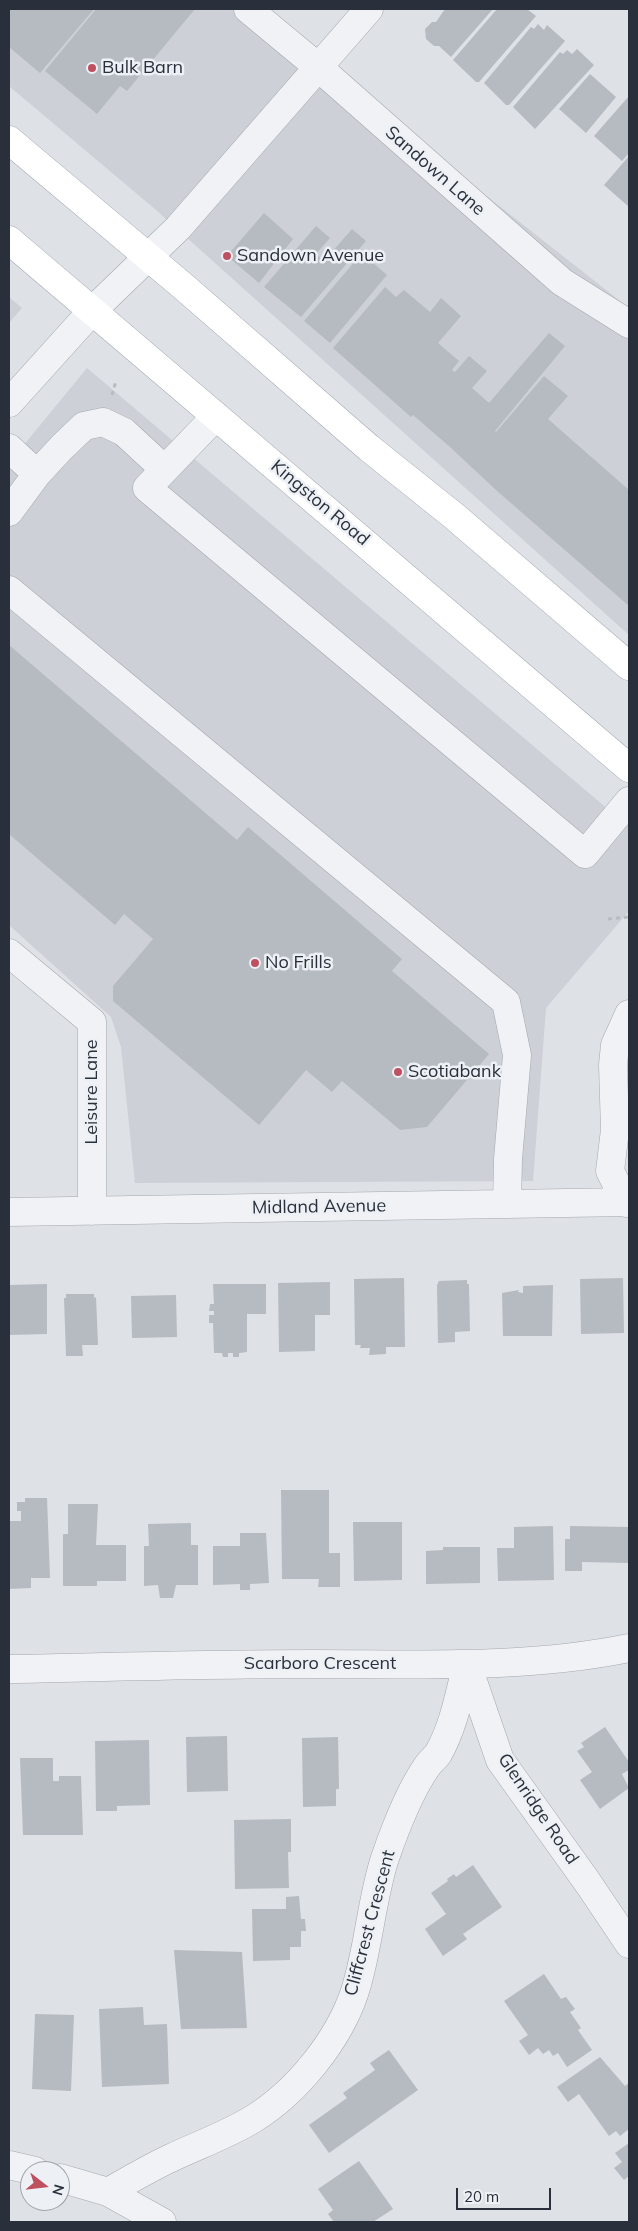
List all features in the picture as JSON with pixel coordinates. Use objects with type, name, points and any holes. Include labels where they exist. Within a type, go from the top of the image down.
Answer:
[{"type":"main road","points":[[9,140],[150,258],[368,448],[454,516],[629,666]]},
{"type":"main road","name":"Kingston Road","points":[[9,240],[629,768]]},
{"type":"street","name":"Sandown Lane","points":[[248,9],[318,67],[562,282],[629,324]]},
{"type":"street","points":[[9,403],[92,311],[150,258],[178,228],[369,9]]},
{"type":"street","points":[[216,416],[147,488],[586,854],[629,801]]},
{"type":"street","points":[[9,512],[37,474],[62,446],[84,426],[103,422],[124,432],[164,469]]},
{"type":"street","points":[[9,448],[37,474]]},
{"type":"street","points":[[9,590],[506,1002],[518,1055],[508,1159],[507,1204]]},
{"type":"street","name":"Leisure Lane","points":[[9,953],[92,1022],[92,1211]]},
{"type":"street","points":[[628,1203],[610,1171],[615,1130],[613,1065],[615,1045],[629,1014]]},
{"type":"street","name":"Midland Avenue","points":[[9,1212],[628,1203]]},
{"type":"street","name":"Scarboro Crescent","points":[[9,1669],[265,1664],[512,1664],[576,1658],[629,1648]]},
{"type":"street","name":"Glenridge Road","points":[[467,1664],[500,1760],[629,1944]]},
{"type":"street","name":"Cliffcrest Crescent","points":[[108,2192],[171,2157],[200,2146],[253,2118],[291,2090],[323,2050],[338,2026],[354,1993],[367,1948],[385,1859],[415,1787],[428,1764],[437,1756],[453,1720],[467,1664]]},
{"type":"street","points":[[70,2181],[108,2192],[162,2222]]},
{"type":"path","points":[[608,919],[629,917]]},
{"type":"shaded area","points":[[9,9],[258,9],[381,113],[629,308],[629,635],[156,210],[9,86]]},
{"type":"shaded area","points":[[9,297],[22,308],[9,323]]},
{"type":"shaded area","points":[[87,368],[629,827],[629,911],[546,1008],[533,1181],[135,1183],[121,1047],[111,1017],[9,925],[9,463]]},
{"type":"building","points":[[9,9],[94,9],[40,73],[9,47]]},
{"type":"building","points":[[96,9],[195,9],[127,91],[120,86],[97,114],[45,71]]},
{"type":"building","points":[[445,9],[493,9],[451,57],[439,46],[434,46],[426,39],[425,29],[432,22],[436,22]]},
{"type":"building","points":[[497,9],[527,9],[536,16],[479,82],[476,82],[453,60]]},
{"type":"building","points":[[538,24],[544,30],[547,25],[565,41],[509,105],[506,105],[484,83],[531,27],[534,29]]},
{"type":"building","points":[[577,49],[594,65],[535,129],[513,107],[560,52],[563,54],[567,50],[572,54]]},
{"type":"building","points":[[590,74],[616,97],[586,133],[559,109]]},
{"type":"building","points":[[629,96],[629,153],[622,161],[594,136]]},
{"type":"building","points":[[629,156],[629,207],[604,185]]},
{"type":"building","points":[[264,213],[293,239],[259,283],[227,256]]},
{"type":"building","points":[[316,226],[330,238],[316,254],[324,261],[352,229],[366,241],[301,317],[264,287]]},
{"type":"building","points":[[362,253],[387,275],[330,343],[304,321]]},
{"type":"building","points":[[385,287],[396,297],[404,290],[430,312],[441,298],[461,316],[438,343],[459,361],[452,370],[455,372],[469,356],[487,371],[472,388],[489,403],[549,333],[565,346],[495,431],[544,376],[568,396],[548,419],[629,490],[629,606],[496,490],[450,447],[413,415],[411,417],[333,348]]},
{"type":"building","points":[[9,645],[237,840],[248,827],[402,959],[392,971],[489,1054],[427,1127],[400,1130],[342,1081],[332,1092],[306,1070],[259,1125],[113,1001],[113,986],[153,939],[124,914],[115,925],[9,834]]},
{"type":"building","points":[[404,1278],[405,1347],[386,1347],[386,1354],[369,1355],[370,1348],[360,1348],[361,1345],[355,1345],[354,1279]]},
{"type":"building","points":[[623,1278],[624,1333],[581,1334],[580,1279]]},
{"type":"building","points":[[467,1280],[467,1284],[469,1284],[470,1331],[455,1332],[455,1342],[438,1343],[437,1285],[439,1281]]},
{"type":"building","points":[[330,1282],[330,1315],[315,1315],[315,1351],[279,1352],[278,1283]]},
{"type":"building","points":[[47,1284],[47,1334],[9,1335],[9,1285]]},
{"type":"building","points":[[213,1284],[266,1284],[266,1314],[247,1314],[247,1352],[239,1353],[239,1357],[233,1357],[233,1353],[228,1353],[228,1357],[223,1357],[222,1353],[214,1353],[213,1323],[209,1323],[209,1315],[214,1315],[214,1311],[209,1311],[210,1304],[214,1304]]},
{"type":"building","points":[[553,1285],[552,1336],[503,1336],[502,1293],[519,1290],[518,1292],[523,1293],[523,1286]]},
{"type":"building","points":[[66,1294],[94,1294],[94,1298],[96,1297],[98,1345],[82,1345],[83,1356],[66,1356],[64,1298],[66,1298]]},
{"type":"building","points":[[176,1295],[177,1337],[132,1338],[131,1296]]},
{"type":"building","points":[[281,1490],[329,1490],[329,1553],[340,1553],[340,1587],[318,1587],[319,1579],[282,1579]]},
{"type":"building","points":[[25,1498],[47,1498],[50,1578],[31,1578],[31,1588],[9,1589],[9,1521],[21,1521],[21,1511],[17,1511],[17,1502],[25,1502]]},
{"type":"building","points":[[68,1504],[98,1504],[96,1545],[126,1545],[126,1581],[97,1581],[97,1586],[63,1586],[63,1534],[68,1534]]},
{"type":"building","points":[[353,1522],[402,1522],[402,1580],[354,1581]]},
{"type":"building","points":[[191,1523],[191,1545],[198,1545],[198,1585],[176,1585],[173,1598],[160,1598],[158,1585],[144,1586],[144,1546],[149,1546],[148,1524]]},
{"type":"building","points":[[553,1526],[554,1580],[498,1581],[497,1548],[514,1548],[514,1527]]},
{"type":"building","points":[[570,1526],[629,1527],[629,1563],[582,1562],[582,1571],[565,1571],[565,1539],[570,1539]]},
{"type":"building","points":[[240,1533],[266,1533],[269,1583],[250,1584],[250,1590],[240,1590],[240,1584],[213,1585],[213,1546],[240,1546]]},
{"type":"building","points":[[443,1547],[480,1547],[480,1583],[426,1584],[426,1551],[443,1550]]},
{"type":"building","points":[[605,1727],[629,1762],[629,1770],[622,1774],[629,1788],[600,1809],[580,1780],[592,1772],[577,1751],[584,1747],[581,1743]]},
{"type":"building","points":[[227,1736],[228,1791],[187,1792],[186,1737]]},
{"type":"building","points":[[338,1737],[339,1789],[336,1789],[336,1806],[303,1807],[302,1738]]},
{"type":"building","points":[[149,1740],[150,1805],[117,1806],[117,1811],[96,1811],[95,1741]]},
{"type":"building","points":[[20,1758],[53,1758],[53,1781],[59,1781],[59,1776],[81,1776],[83,1835],[23,1835]]},
{"type":"building","points":[[291,1819],[291,1852],[288,1852],[289,1888],[235,1889],[234,1820]]},
{"type":"building","points":[[473,1865],[502,1907],[463,1934],[467,1939],[443,1956],[425,1929],[446,1914],[431,1893],[448,1881],[447,1879],[454,1874],[456,1877]]},
{"type":"building","points":[[299,1896],[301,1919],[305,1919],[306,1931],[301,1931],[301,1947],[290,1947],[290,1960],[253,1961],[252,1909],[286,1909],[286,1897]]},
{"type":"building","points":[[174,1950],[242,1952],[247,2028],[181,2029]]},
{"type":"building","points":[[544,1974],[561,1999],[566,1997],[575,2009],[570,2012],[581,2028],[578,2030],[592,2050],[567,2067],[558,2053],[553,2056],[549,2050],[543,2054],[538,2048],[529,2055],[519,2041],[528,2035],[504,2001]]},
{"type":"building","points":[[143,2007],[144,2025],[167,2024],[169,2084],[102,2087],[99,2009]]},
{"type":"building","points":[[35,2014],[74,2015],[71,2091],[32,2089]]},
{"type":"building","points":[[389,2050],[418,2090],[329,2153],[309,2125],[347,2098],[343,2093],[375,2070],[370,2063]]},
{"type":"building","points":[[600,2057],[625,2086],[629,2083],[629,2129],[620,2136],[616,2131],[609,2136],[579,2094],[568,2102],[557,2087]]},
{"type":"building","points":[[629,2143],[629,2176],[624,2180],[614,2168],[622,2162],[615,2153]]},
{"type":"building","points":[[359,2161],[393,2209],[373,2222],[334,2222],[328,2214],[333,2210],[318,2189]]},
{"type":"place","name":"Bulk Barn","points":[[92,68]]},
{"type":"place","name":"Sandown Avenue","points":[[227,256]]},
{"type":"place","name":"No Frills","points":[[255,963]]},
{"type":"place","name":"Scotiabank","points":[[398,1072]]}]
